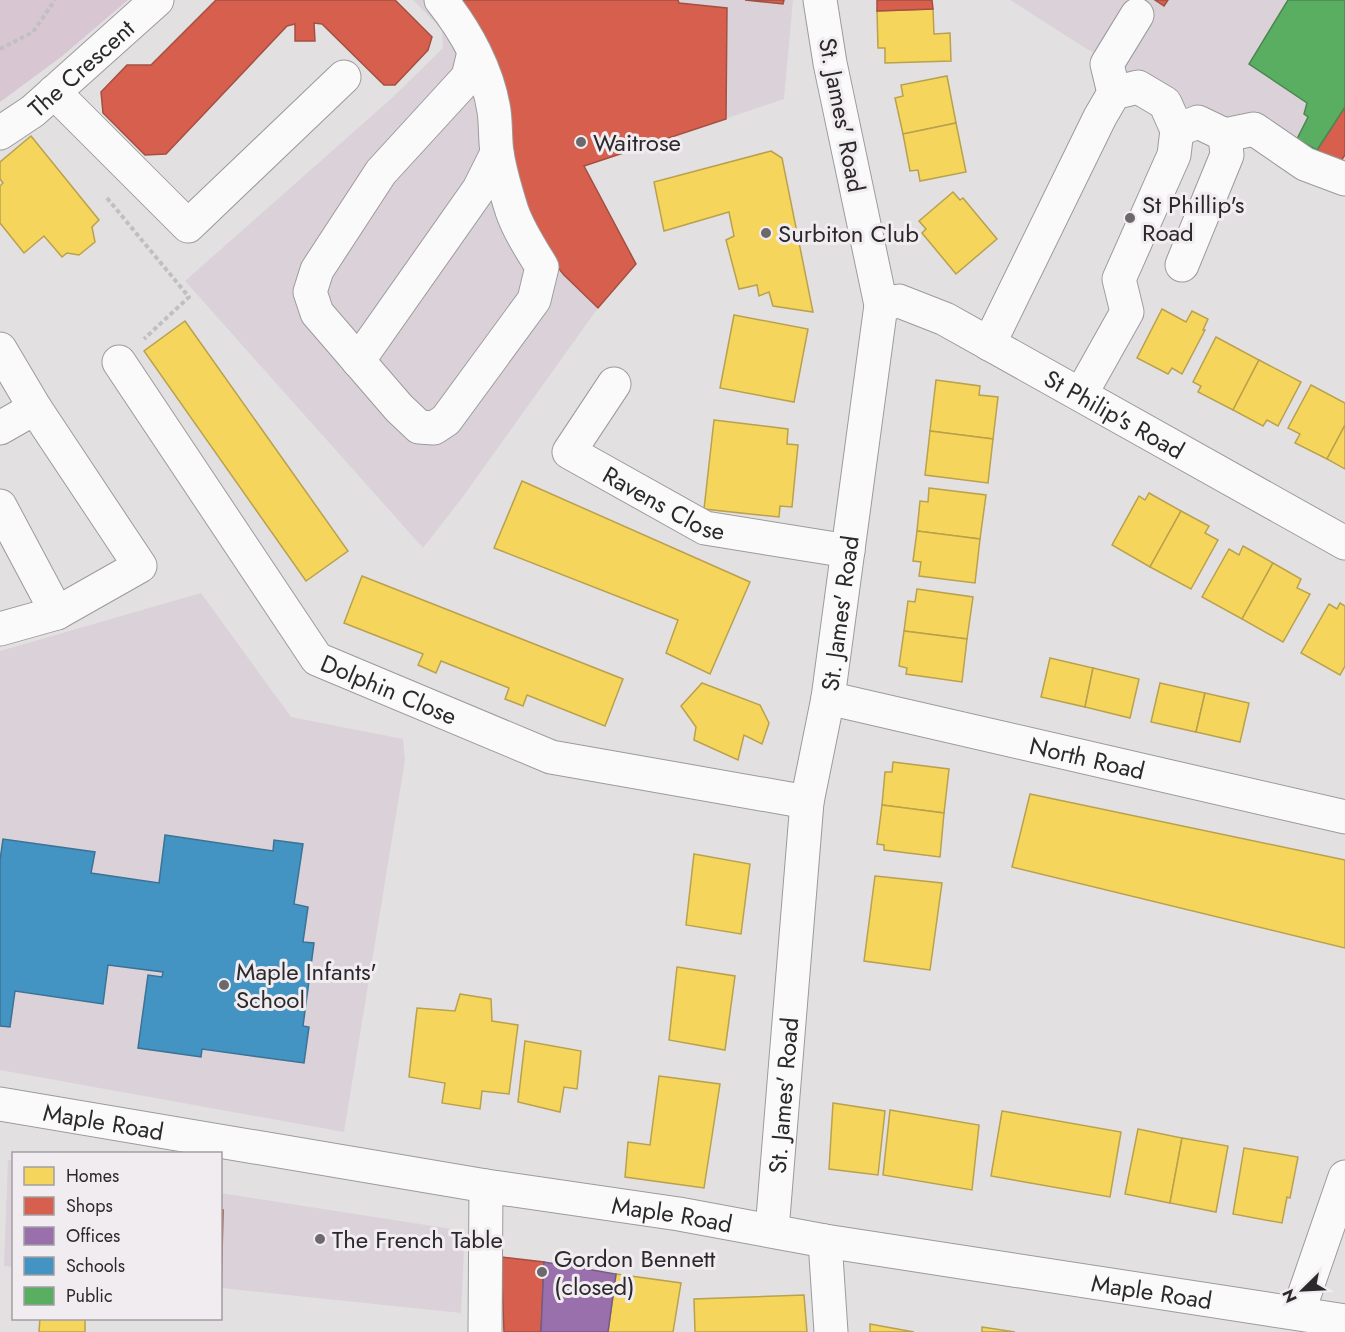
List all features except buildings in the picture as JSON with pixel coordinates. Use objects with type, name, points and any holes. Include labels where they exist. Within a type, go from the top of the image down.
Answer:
[{"type":"street","name":"The Crescent","points":[[0,133],[33,111],[157,0]]},
{"type":"street","points":[[441,0],[460,23],[474,52],[488,86],[494,110],[497,153],[512,210],[519,229],[542,267],[534,300],[446,420],[434,428],[419,428],[317,313],[310,292],[317,270],[381,172],[468,77],[474,52]]},
{"type":"street","name":"St. James' Road","points":[[772,1230],[807,802],[828,698],[881,305],[830,63],[820,0]]},
{"type":"street","points":[[989,344],[1114,93],[1107,64],[1137,15]]},
{"type":"street","points":[[54,92],[188,226],[344,77]]},
{"type":"street","points":[[1081,394],[1127,312],[1119,279],[1174,155],[1177,130],[1165,103],[1138,87],[1114,93]]},
{"type":"street","points":[[1177,130],[1198,122],[1225,135],[1254,129],[1305,164],[1345,179]]},
{"type":"street","points":[[1182,265],[1227,155],[1225,135]]},
{"type":"street","points":[[358,361],[479,189],[497,153]]},
{"type":"street","name":"St Philip's Road","points":[[881,305],[899,301],[945,319],[1345,543]]},
{"type":"street","points":[[0,349],[35,408],[140,566],[57,613],[0,629]]},
{"type":"street","name":"Dolphin Close","points":[[119,362],[317,659],[551,758],[807,802]]},
{"type":"street","name":"Ravens Close","points":[[614,384],[569,452],[705,528],[848,551]]},
{"type":"street","points":[[0,428],[35,408]]},
{"type":"street","points":[[0,506],[57,613]]},
{"type":"street","name":"North Road","points":[[828,698],[1345,817]]},
{"type":"street","name":"Maple Road","points":[[0,1104],[486,1186],[679,1214],[1300,1322],[1345,1321]]},
{"type":"street","points":[[1300,1322],[1345,1177]]},
{"type":"street","points":[[485,1332],[486,1186]]},
{"type":"street","points":[[825,1241],[831,1332]]},
{"type":"path","points":[[0,49],[33,32],[55,0]]},
{"type":"path","points":[[100,190],[189,297],[119,362]]},
{"type":"shaded area","points":[[0,0],[128,0],[61,57],[0,102]]},
{"type":"shaded area","points":[[413,0],[793,0],[784,99],[585,166],[636,264],[598,308],[462,498],[423,548],[185,281],[393,97],[443,48],[442,30]]},
{"type":"shaded area","points":[[1010,0],[1345,0],[1345,193],[1277,159],[1082,46]]},
{"type":"shaded area","points":[[201,593],[291,717],[403,739],[405,760],[344,1132],[0,1070],[0,651]]},
{"type":"shaded area","points":[[8,1160],[12,1161],[12,1267],[4,1266]]},
{"type":"shaded area","points":[[222,1193],[465,1231],[461,1313],[222,1288]]},
{"type":"place","name":"Waitrose","points":[[581,142]]},
{"type":"place","name":"St Phillip's Road","points":[[1130,218]]},
{"type":"place","name":"Surbiton Club","points":[[766,233]]},
{"type":"place","name":"Maple Infants' School","points":[[224,985]]},
{"type":"place","name":"The French Table","points":[[320,1239]]},
{"type":"place","name":"Gordon Bennett (closed)","points":[[542,1272]]}]
